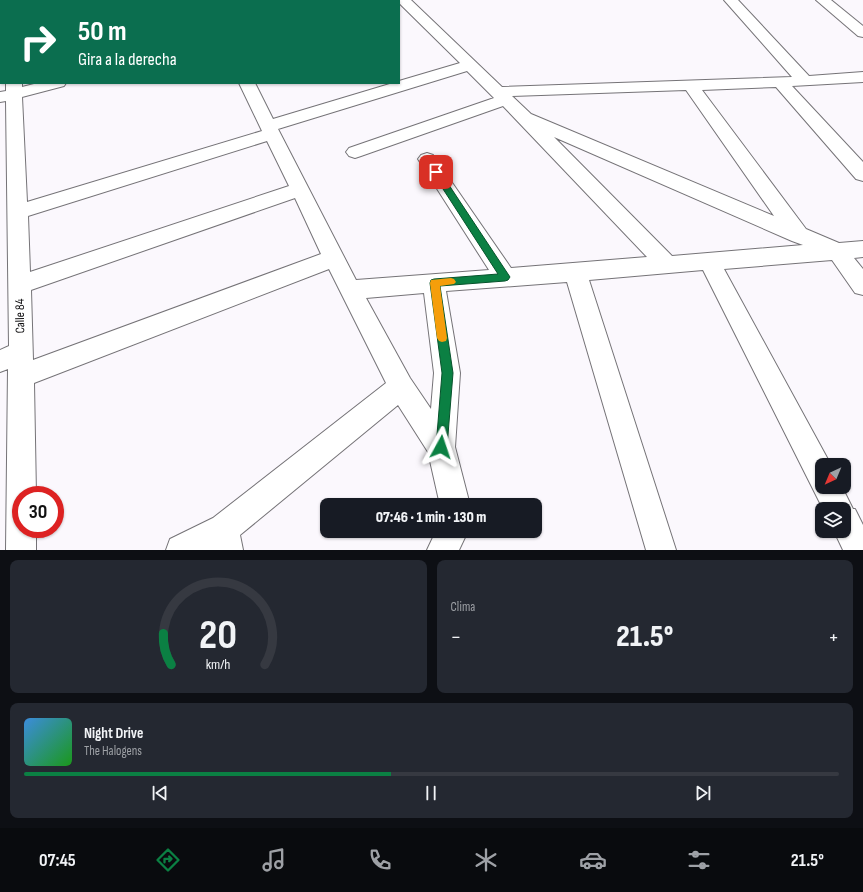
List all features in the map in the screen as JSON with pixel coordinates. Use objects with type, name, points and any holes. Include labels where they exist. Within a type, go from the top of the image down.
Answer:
[{"type":"street","points":[[403,0],[502,95],[668,264]]},
{"type":"street","points":[[731,0],[805,81]]},
{"type":"street","points":[[824,0],[863,33]]},
{"type":"street","points":[[17,212],[470,65]]},
{"type":"street","points":[[355,152],[502,95],[862,77]]},
{"type":"street","points":[[780,82],[863,174]]},
{"type":"street","points":[[9,91],[52,84]]},
{"type":"street","points":[[247,84],[350,290],[401,387],[441,447]]},
{"type":"street","points":[[690,85],[799,235]]},
{"type":"street","name":"Calle 84","points":[[9,91],[17,212],[9,249],[19,285],[14,363],[21,550]]},
{"type":"street","points":[[525,118],[837,251],[863,286]]},
{"type":"street","points":[[427,159],[505,277]]},
{"type":"street","points":[[19,285],[300,189]]},
{"type":"street","points":[[350,290],[863,249]]},
{"type":"street","points":[[14,363],[334,258]]},
{"type":"street","points":[[709,261],[815,465]]},
{"type":"street","points":[[575,272],[661,550]]},
{"type":"street","points":[[434,283],[447,373],[441,447],[453,498]]},
{"type":"street","points":[[181,550],[226,540],[401,387]]},
{"type":"street","points":[[851,533],[860,550]]},
{"type":"street","points":[[442,550],[449,538]]},
{"type":"street","points":[[461,538],[462,550]]},
{"type":"slow traffic","points":[[442,338],[434,283],[451,282]]},
{"type":"route","points":[[436,172],[505,277],[434,283],[447,373],[441,447]]}]
